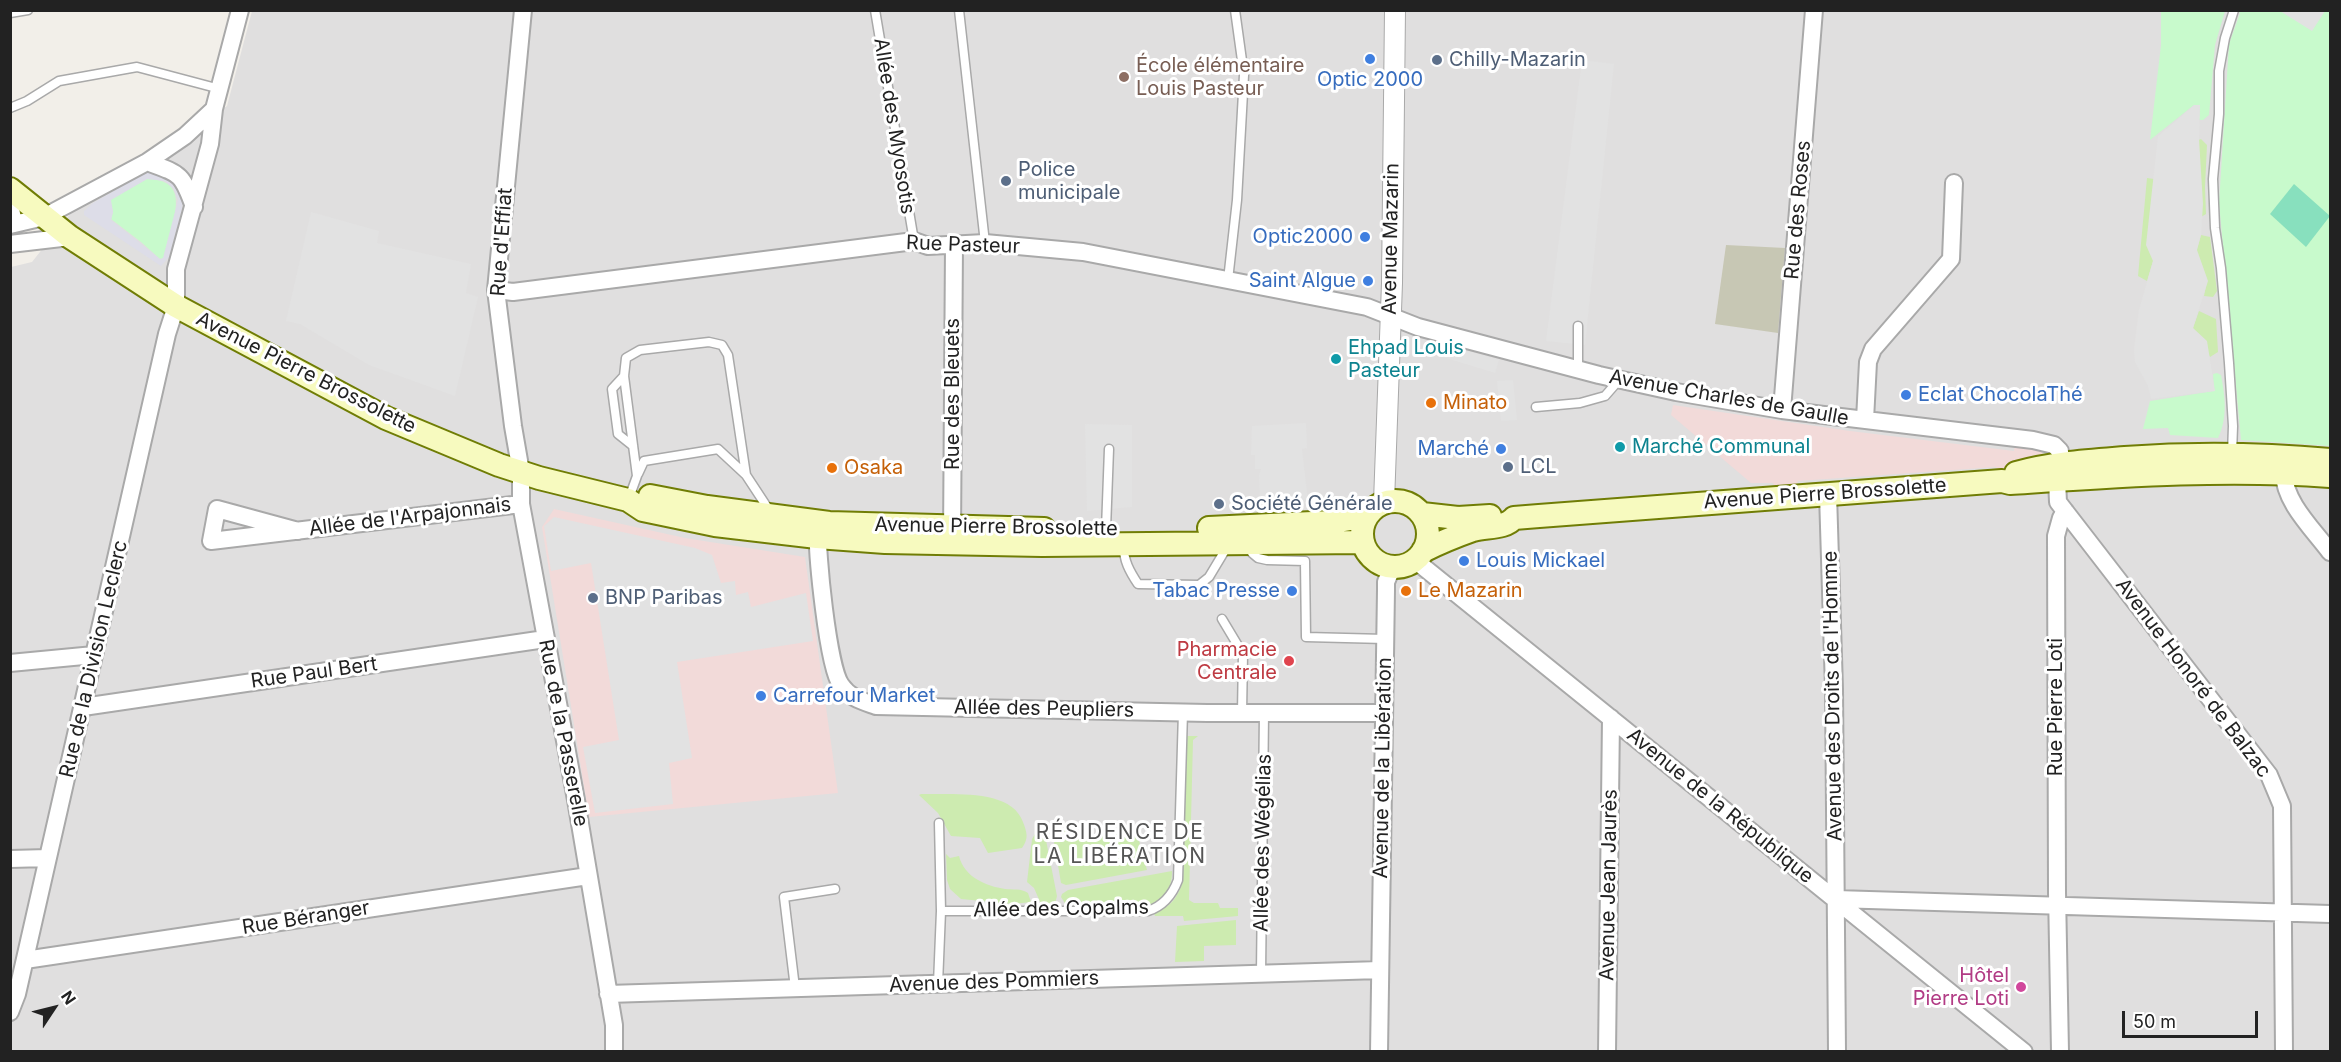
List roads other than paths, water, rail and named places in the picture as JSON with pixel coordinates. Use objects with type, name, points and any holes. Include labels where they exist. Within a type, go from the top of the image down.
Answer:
[{"type":"main road","name":"Avenue Pierre Brossolette","points":[[10,189],[70,237],[176,306],[387,418],[520,472],[628,500],[646,495],[707,507],[768,524],[817,530],[871,542],[952,536],[1241,543],[1362,542]]},
{"type":"main road","points":[[2060,489],[2164,455],[2232,454],[2331,460]]},
{"type":"main road","points":[[2188,472],[2209,464],[2226,462],[2232,454]]},
{"type":"main road","points":[[2284,472],[2289,466],[2331,467]]},
{"type":"main road","points":[[2188,472],[2284,472],[2331,476]]},
{"type":"main road","name":"Avenue Pierre Brossolette","points":[[1422,514],[1458,518],[1508,515],[1514,518],[2002,481],[2060,489],[2136,475],[2188,472]]},
{"type":"main road","points":[[1398,501],[1411,505],[1422,514],[1428,533],[1420,556],[1404,566],[1392,567],[1374,561],[1368,554],[1362,542],[1362,526],[1375,509],[1398,501]]},
{"type":"main road","name":"Avenue Pierre Brossolette","points":[[1115,539],[1333,522],[1375,509]]},
{"type":"main road","name":"Avenue Pierre Brossolette","points":[[1420,556],[1440,542],[1475,530],[1509,524],[1514,518]]},
{"type":"main road","points":[[1241,543],[1257,532],[1275,525]]},
{"type":"street","name":"Rue de la Division Leclerc","points":[[10,1012],[25,960],[167,334],[176,306],[176,269],[210,144],[214,109],[240,10]]},
{"type":"street","name":"Rue d'Effiat","points":[[520,472],[496,290],[523,10]]},
{"type":"street","name":"Avenue Mazarin","points":[[1375,509],[1389,413],[1395,10]]},
{"type":"street","name":"Rue des Roses","points":[[1782,410],[1814,10]]},
{"type":"street","points":[[10,205],[12,224],[45,217],[147,162],[185,136],[214,109]]},
{"type":"street","points":[[147,162],[177,173],[185,182],[194,207]]},
{"type":"street","points":[[1865,420],[1868,362],[1872,349],[1951,259],[1954,183]]},
{"type":"street","points":[[10,244],[70,237]]},
{"type":"street","name":"Rue Pasteur","points":[[496,290],[513,292],[914,241],[928,246],[984,243],[1083,252],[1367,307],[1390,316]]},
{"type":"street","name":"Rue des Bleuets","points":[[952,536],[954,245]]},
{"type":"street","name":"Avenue Charles de Gaulle","points":[[1390,316],[1418,327],[1619,380],[1782,410],[2033,440],[2054,445],[2060,451],[2060,489]]},
{"type":"street","name":"Rue de la Passerelle","points":[[520,472],[521,504],[576,800],[614,1025],[614,1052]]},
{"type":"street","points":[[2284,472],[2284,484],[2289,496],[2331,552]]},
{"type":"street","name":"Rue Pierre Loti","points":[[2060,489],[2061,518],[2056,536],[2057,905],[2060,1052]]},
{"type":"street","name":"Avenue Honoré de Balzac","points":[[2060,489],[2269,775],[2282,806],[2284,1052]]},
{"type":"street","name":"Avenue des Droits de l'Homme","points":[[1828,494],[1837,1052]]},
{"type":"street","name":"Allée de l'Arpajonnais","points":[[298,531],[521,504]]},
{"type":"street","name":"Allée des Peupliers","points":[[817,530],[835,675],[847,693],[876,706],[1242,713],[1384,712]]},
{"type":"street","name":"Avenue de la République","points":[[1420,556],[1611,718],[2024,1052]]},
{"type":"street","name":"Avenue de la Libération","points":[[1379,1052],[1386,582],[1392,567]]},
{"type":"street","name":"Rue Paul Bert","points":[[83,707],[545,639]]},
{"type":"street","points":[[10,663],[94,655]]},
{"type":"street","name":"Avenue Jean Jaurès","points":[[1607,1052],[1611,718]]},
{"type":"street","points":[[10,859],[48,858]]},
{"type":"street","name":"Rue Béranger","points":[[25,960],[588,876]]},
{"type":"street","points":[[1836,899],[2331,914]]},
{"type":"street","name":"Avenue des Pommiers","points":[[608,994],[1380,970]]},
{"type":"lane","points":[[10,13],[28,10]]},
{"type":"lane","name":"Allée des Myosotis","points":[[875,10],[914,241]]},
{"type":"lane","points":[[959,10],[984,243]]},
{"type":"lane","points":[[1228,280],[1237,200],[1244,75],[1235,10]]},
{"type":"lane","points":[[2232,454],[2233,426],[2221,268],[2215,228],[2213,179],[2220,71],[2225,38],[2234,10]]},
{"type":"lane","points":[[10,108],[27,101],[59,81],[136,67],[220,88]]},
{"type":"lane","points":[[1578,326],[1578,370]]},
{"type":"lane","points":[[637,476],[624,376],[626,358],[640,350],[710,342],[722,345],[729,355],[746,475]]},
{"type":"lane","points":[[624,376],[612,389],[618,434],[633,446]]},
{"type":"lane","points":[[1536,406],[1580,403],[1605,396],[1619,380]]},
{"type":"lane","points":[[628,500],[644,461],[718,449],[746,475],[769,510],[768,524]]},
{"type":"lane","points":[[1109,449],[1115,539],[1124,553],[1129,571],[1138,584],[1199,585],[1241,543],[1258,558],[1305,561],[1306,637],[1385,639]]},
{"type":"lane","points":[[1222,619],[1243,654],[1242,713]]},
{"type":"lane","name":"Allée des Copalms","points":[[941,911],[1148,911],[1166,901],[1174,892],[1179,869],[1180,737],[1183,712]]},
{"type":"lane","name":"Allée des Wégélias","points":[[1261,974],[1264,713]]},
{"type":"lane","points":[[938,984],[941,911],[939,823]]},
{"type":"lane","points":[[795,988],[784,897],[835,889]]},
{"type":"place","name":"Optic 2000","points":[[1370,59]]},
{"type":"place","name":"Chilly-Mazarin","points":[[1437,60]]},
{"type":"place","name":"École élémentaire Louis Pasteur","points":[[1124,77]]},
{"type":"place","name":"Police municipale","points":[[1006,181]]},
{"type":"place","name":"Optic2000","points":[[1365,237]]},
{"type":"place","name":"Saint Algue","points":[[1368,281]]},
{"type":"place","name":"Ehpad Louis Pasteur","points":[[1336,359]]},
{"type":"place","name":"Eclat ChocolaThé","points":[[1906,395]]},
{"type":"place","name":"Minato","points":[[1431,403]]},
{"type":"place","name":"Marché Communal","points":[[1620,447]]},
{"type":"place","name":"Marché","points":[[1501,449]]},
{"type":"place","name":"LCL","points":[[1508,467]]},
{"type":"place","name":"Osaka","points":[[832,468]]},
{"type":"place","name":"Société Générale","points":[[1219,504]]},
{"type":"place","name":"Louis Mickael","points":[[1464,561]]},
{"type":"place","name":"Tabac Presse","points":[[1292,591]]},
{"type":"place","name":"Le Mazarin","points":[[1406,591]]},
{"type":"place","name":"BNP Paribas","points":[[593,598]]},
{"type":"place","name":"Pharmacie Centrale","points":[[1289,661]]},
{"type":"place","name":"Carrefour Market","points":[[761,696]]},
{"type":"place","name":"Hôtel Pierre Loti","points":[[2021,987]]},
{"type":"district","name":"RÉSIDENCE DE LA LIBÉRATION","points":[[1120,845]]}]
